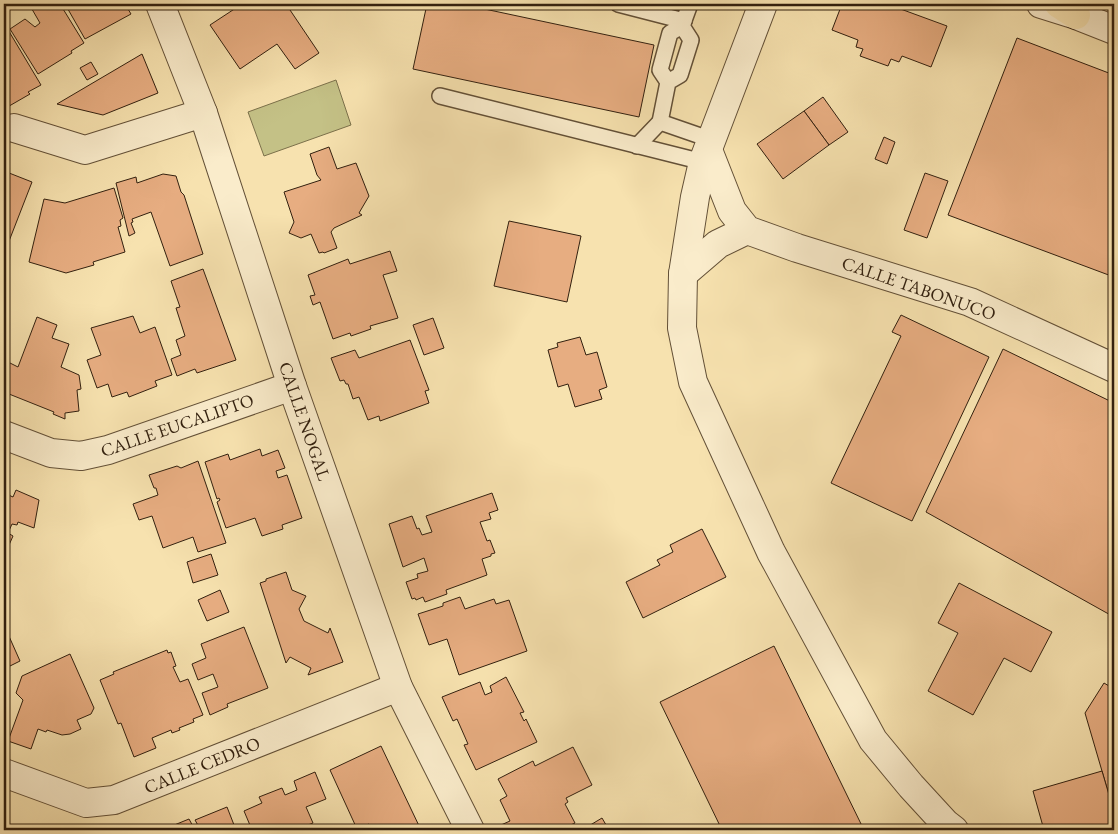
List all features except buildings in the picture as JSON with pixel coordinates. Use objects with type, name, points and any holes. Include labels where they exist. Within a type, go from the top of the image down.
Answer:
[{"type":"street","name":"CALLE NOGAL","points":[[160,4],[204,113],[292,386],[398,687],[470,830]]},
{"type":"street","points":[[763,4],[708,151],[695,197],[683,274],[682,328],[693,382],[771,552],[873,740],[945,824],[954,830]]},
{"type":"street","points":[[1041,4],[1067,9],[1114,30]]},
{"type":"street","points":[[14,128],[85,150],[204,113]]},
{"type":"street","points":[[683,274],[718,244],[747,230],[732,211],[708,151]]},
{"type":"street","name":"CALLE TABONUCO","points":[[747,230],[797,248],[970,302],[1114,368]]},
{"type":"street","name":"CALLE EUCALIPTO","points":[[4,435],[51,453],[81,456],[108,450],[292,386]]},
{"type":"street","name":"CALLE CEDRO","points":[[4,773],[86,803],[114,800],[398,687]]},
{"type":"lane","points":[[618,4],[683,24],[690,40],[680,75],[668,82]]},
{"type":"lane","points":[[637,146],[660,122],[668,82],[660,70],[670,33],[683,24],[690,4]]},
{"type":"lane","points":[[440,96],[637,146],[708,151]]},
{"type":"lane","points":[[660,122],[708,151]]},
{"type":"shaded area","points":[[336,80],[351,125],[264,156],[248,112]]}]
